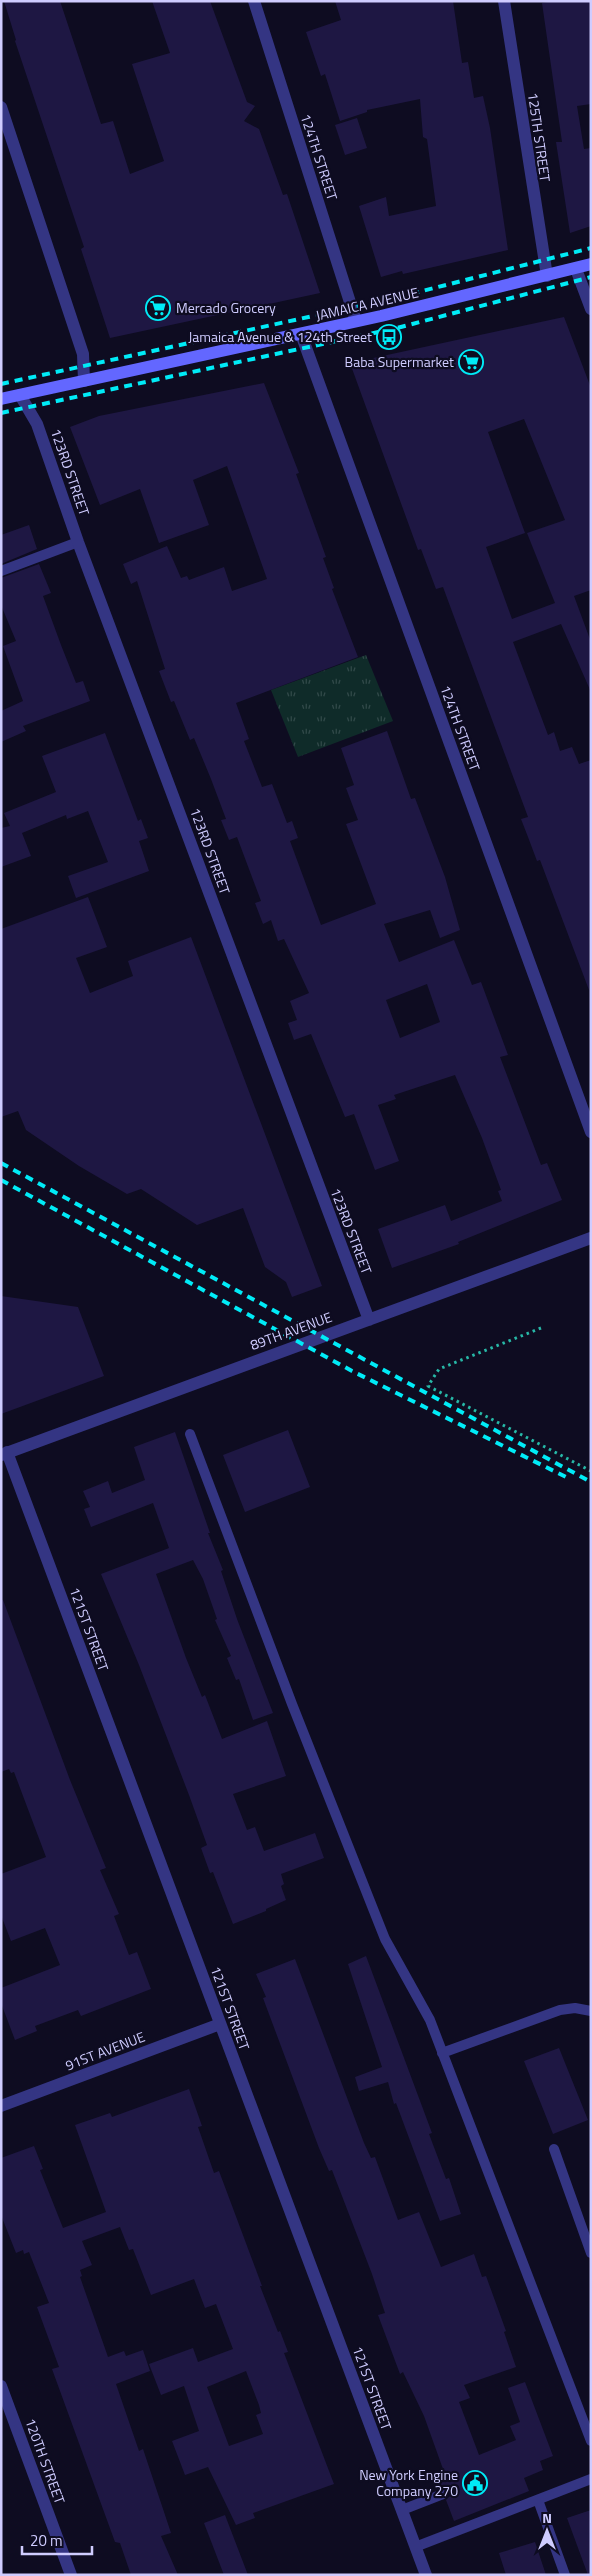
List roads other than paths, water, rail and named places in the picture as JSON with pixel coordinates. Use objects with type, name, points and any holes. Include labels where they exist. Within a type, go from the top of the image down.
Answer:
[{"type":"main road","name":"JAMAICA AVENUE","points":[[1,399],[356,322],[591,264]]},
{"type":"street","name":"124TH STREET","points":[[254,1],[356,322]]},
{"type":"street","name":"125TH STREET","points":[[504,1],[547,276]]},
{"type":"street","points":[[1,107],[83,354],[84,381]]},
{"type":"street","points":[[576,269],[591,309]]},
{"type":"street","name":"124TH STREET","points":[[301,334],[591,1132]]},
{"type":"street","name":"123RD STREET","points":[[20,395],[37,424],[78,542],[369,1320]]},
{"type":"street","name":"89TH AVENUE","points":[[4,1453],[591,1238]]},
{"type":"street","name":"121ST STREET","points":[[4,1453],[426,2575]]},
{"type":"street","name":"91ST AVENUE","points":[[1,2106],[220,2024]]},
{"type":"street","name":"120TH STREET","points":[[1,2386],[71,2575]]},
{"type":"lane","points":[[1,571],[78,542]]},
{"type":"lane","points":[[190,1434],[292,1704],[385,1939],[391,1954],[418,1996],[442,2053],[591,2441]]},
{"type":"lane","points":[[442,2053],[560,2010],[575,2008],[591,2010]]},
{"type":"lane","points":[[554,2149],[591,2253]]},
{"type":"lane","points":[[415,2547],[591,2480]]},
{"type":"lane","points":[[402,2510],[443,2494]]},
{"type":"lane","points":[[538,2500],[565,2575]]},
{"type":"railway","points":[[1,384],[391,299],[591,248]]},
{"type":"railway","points":[[1,413],[397,328],[591,277]]},
{"type":"railway","points":[[1,1163],[591,1482]]},
{"type":"railway","points":[[1,1180],[352,1371],[570,1479]]},
{"type":"place","name":"Mercado Grocery","points":[[158,308]]},
{"type":"place","name":"Jamaica Avenue & 124th Street","points":[[389,337]]},
{"type":"place","name":"Baba Supermarket","points":[[471,362]]},
{"type":"place","name":"New York Engine Company 270","points":[[475,2483]]}]
